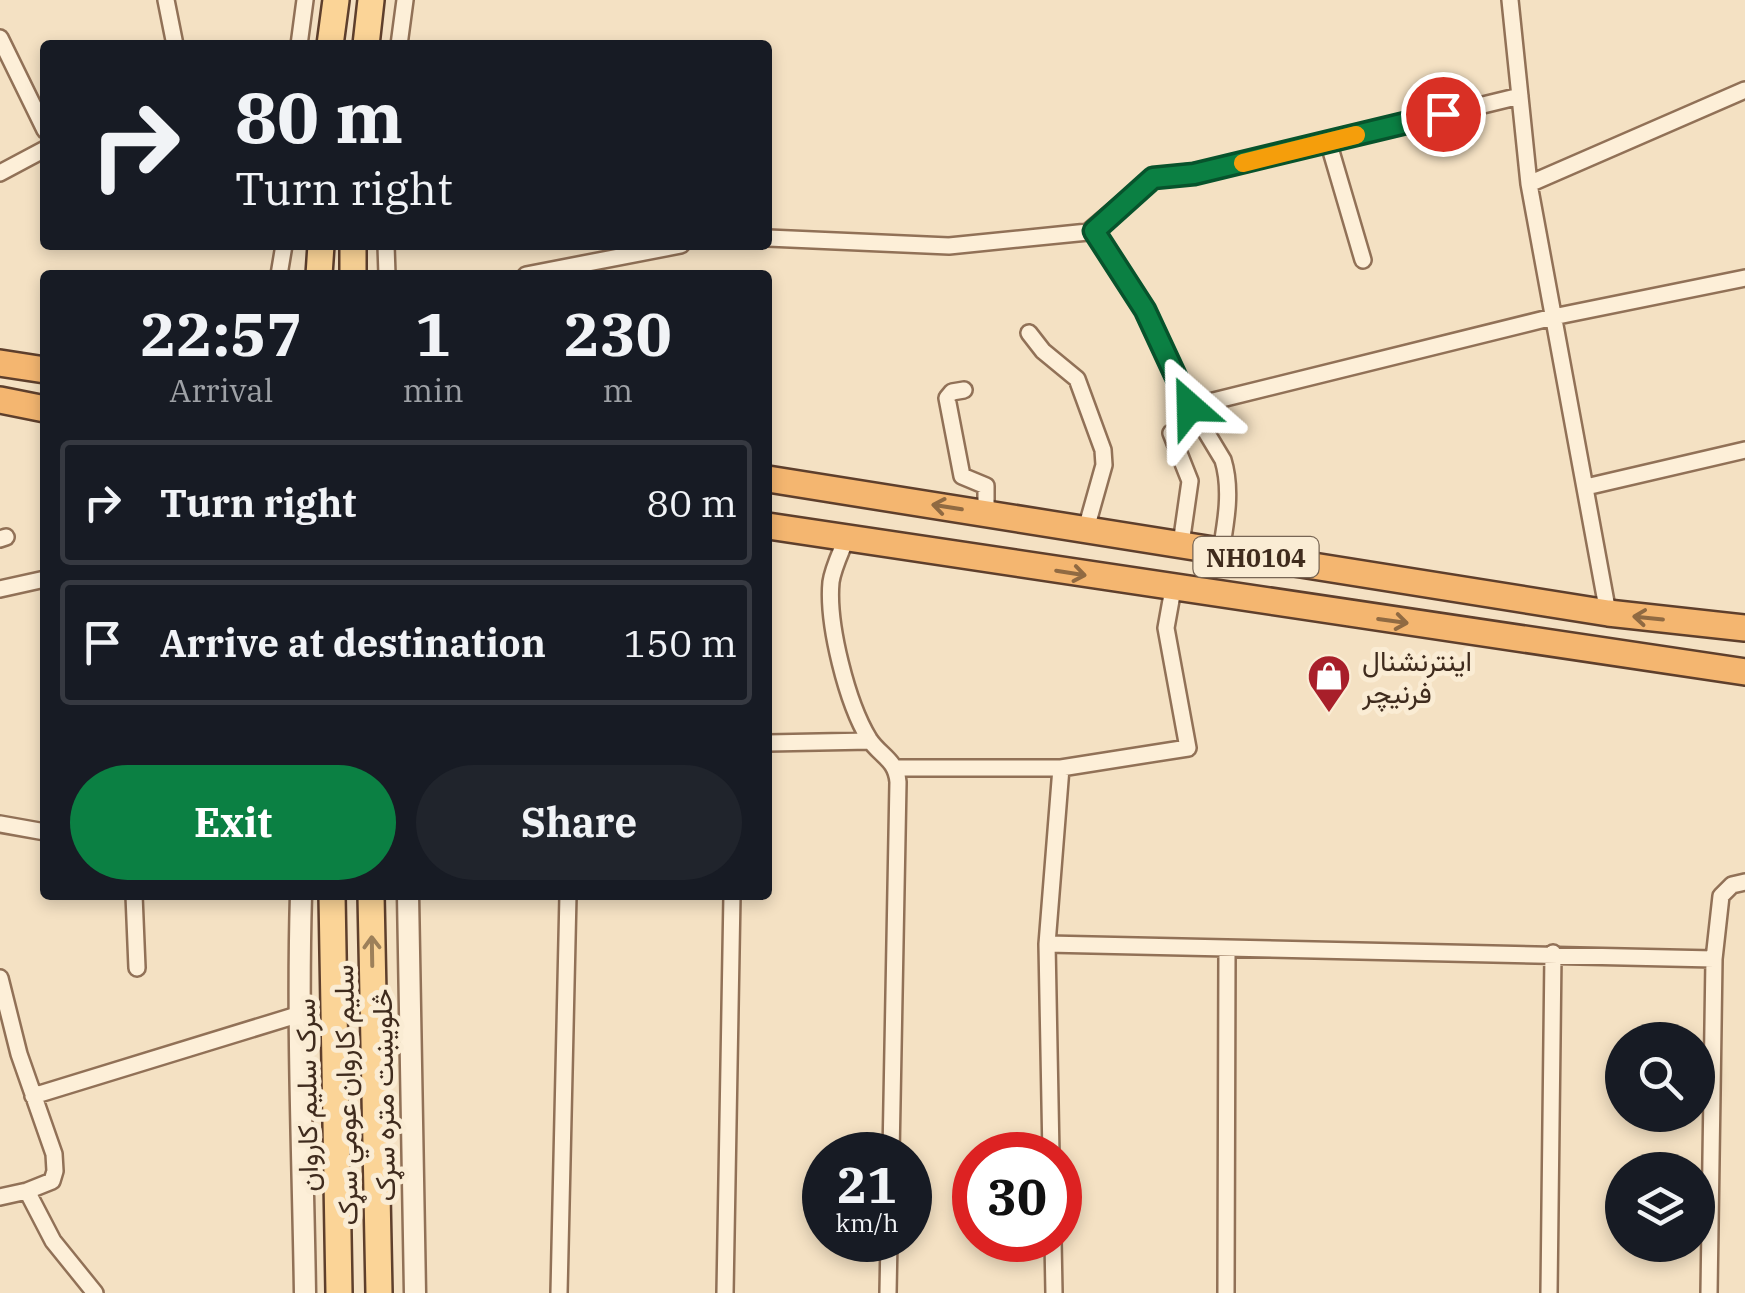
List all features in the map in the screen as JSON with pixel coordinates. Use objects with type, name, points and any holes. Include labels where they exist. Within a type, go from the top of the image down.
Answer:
[{"type":"highway","points":[[0,362],[40,369]]},
{"type":"highway","points":[[0,400],[40,408]]},
{"type":"highway","name":"NH0104","points":[[772,480],[1608,613],[1745,628]]},
{"type":"highway","name":"NH0104","points":[[772,527],[1745,672]]},
{"type":"main road","points":[[331,40],[336,0]]},
{"type":"main road","points":[[367,40],[371,0]]},
{"type":"main road","name":"سرک سلیم کاروان","points":[[332,900],[339,1293]]},
{"type":"main road","name":"سلیم کاروان عومي سړک","points":[[370,900],[379,1293]]},
{"type":"street","points":[[166,0],[174,40]]},
{"type":"street","points":[[301,40],[306,0]]},
{"type":"street","points":[[400,40],[405,0]]},
{"type":"street","points":[[1510,0],[1529,184],[1608,613]]},
{"type":"street","points":[[0,38],[40,120]]},
{"type":"street","points":[[1529,184],[1745,90]]},
{"type":"street","points":[[772,238],[949,246],[1094,231],[1153,178],[1194,174],[1520,96]]},
{"type":"street","points":[[1328,141],[1362,260]]},
{"type":"street","points":[[0,173],[40,152]]},
{"type":"street","points":[[1094,231],[1145,310],[1190,407],[1223,460],[1227,515],[1222,551]]},
{"type":"street","points":[[549,270],[651,250]]},
{"type":"street","points":[[609,257],[610,270]]},
{"type":"street","points":[[1190,407],[1553,317],[1745,278]]},
{"type":"street","points":[[1029,332],[1043,351],[1077,379],[1103,450],[1104,464],[1086,529]]},
{"type":"street","points":[[964,390],[947,398],[962,476],[986,486],[986,514]]},
{"type":"street","points":[[1170,433],[1190,481],[1181,544]]},
{"type":"street","points":[[1586,486],[1745,450]]},
{"type":"street","points":[[846,538],[831,579],[847,690],[870,741],[897,768],[1061,768],[1188,748],[1166,628],[1173,589]]},
{"type":"street","points":[[0,589],[40,580]]},
{"type":"street","points":[[772,743],[870,741]]},
{"type":"street","points":[[891,1132],[897,768]]},
{"type":"street","points":[[1051,1132],[1047,944],[1061,768]]},
{"type":"street","points":[[0,824],[40,831]]},
{"type":"street","points":[[1710,1293],[1714,959],[1721,896],[1732,885],[1745,882]]},
{"type":"street","points":[[134,900],[137,968]]},
{"type":"street","points":[[300,900],[298,1015],[305,1293]]},
{"type":"street","name":"څلویښت متره سړک","points":[[408,900],[415,1293]]},
{"type":"street","points":[[559,1293],[568,900]]},
{"type":"street","points":[[725,1293],[732,900]]},
{"type":"street","points":[[1047,944],[1714,959]]},
{"type":"street","points":[[1226,1293],[1227,948]]},
{"type":"street","points":[[1549,1293],[1553,953]]},
{"type":"street","points":[[0,978],[19,1054],[54,1154],[55,1171],[52,1181],[0,1197]]},
{"type":"street","points":[[33,1096],[298,1015]]},
{"type":"street","points":[[0,1059],[19,1054]]},
{"type":"street","points":[[27,1191],[53,1241],[95,1293]]},
{"type":"street","points":[[888,1293],[889,1262]]},
{"type":"street","points":[[1053,1262],[1054,1293]]},
{"type":"slow traffic","points":[[1243,163],[1356,135]]},
{"type":"place","name":"اینترنشنال فرنیچر","points":[[1329,714]]},
{"type":"route","points":[[1190,407],[1145,310],[1094,231],[1161,175],[1194,174],[1443,114]]}]
